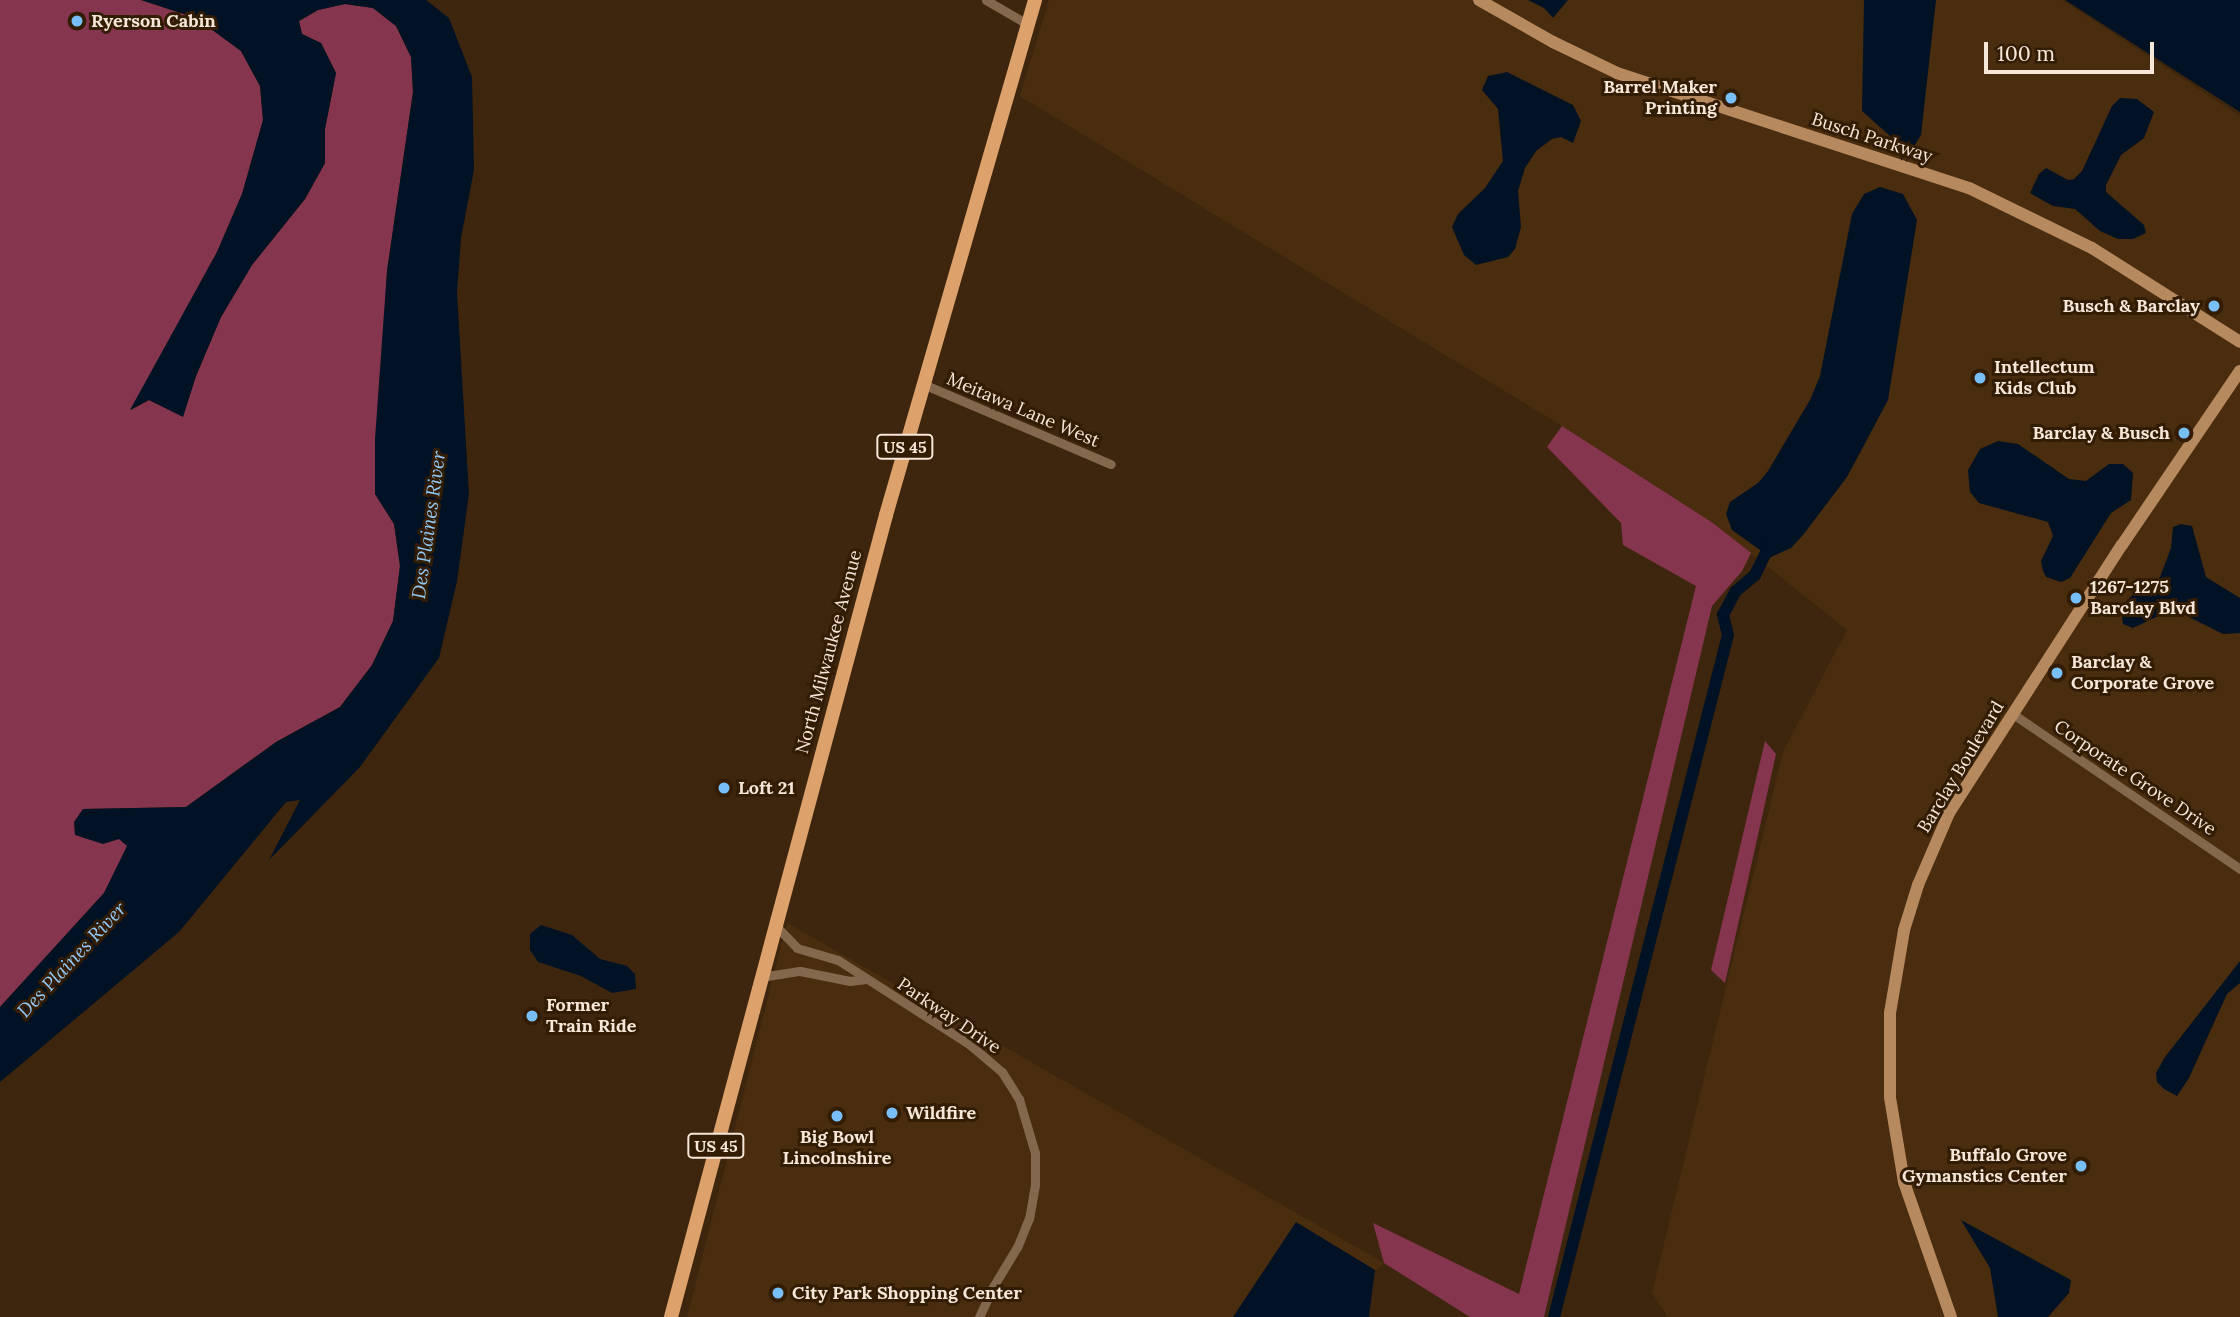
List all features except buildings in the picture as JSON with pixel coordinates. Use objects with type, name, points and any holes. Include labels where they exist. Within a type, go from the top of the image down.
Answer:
[{"type":"main road","name":"North Milwaukee Avenue","points":[[671,1317],[774,924],[923,384],[1035,0]]},
{"type":"street","points":[[986,0],[1027,24]]},
{"type":"street","name":"Busch Parkway","points":[[1479,0],[1553,42],[1618,73],[1981,194],[2092,248],[2240,342]]},
{"type":"street","name":"Barclay Boulevard","points":[[1951,1317],[1914,1219],[1896,1146],[1888,1056],[1890,1013],[1904,930],[1930,854],[1949,813],[2122,545],[2240,371]]},
{"type":"street","name":"Meitawa Lane West","points":[[923,384],[1111,464]]},
{"type":"street","name":"Corporate Grove Drive","points":[[2013,714],[2240,869]]},
{"type":"street","name":"Parkway Drive","points":[[774,924],[797,948],[838,960],[969,1044],[1002,1072],[1020,1099],[1035,1153],[1035,1185],[1029,1218],[1017,1247],[979,1317]]},
{"type":"street","name":"Parkway Drive","points":[[760,977],[800,971],[850,981],[866,979]]},
{"type":"shaded area","points":[[0,0],[141,0],[196,18],[241,51],[260,86],[263,120],[242,194],[217,252],[131,410],[149,400],[183,416],[196,376],[221,317],[252,265],[305,199],[325,163],[325,129],[336,73],[321,43],[302,34],[299,21],[318,10],[345,4],[373,8],[396,26],[411,57],[413,92],[387,271],[375,494],[394,524],[400,566],[393,621],[372,665],[340,707],[276,742],[186,807],[83,809],[128,846],[104,893],[0,1007]]},
{"type":"shaded area","points":[[1049,0],[2062,0],[2240,116],[2240,1317],[1668,1317],[1652,1293],[1783,752],[1847,630],[1713,523],[1562,426],[1020,96]]},
{"type":"shaded area","points":[[1562,426],[1713,523],[1751,553],[1742,571],[1712,606],[1544,1317],[1470,1317],[1384,1263],[1373,1223],[1519,1294],[1696,586],[1623,545],[1621,523],[1547,447]]},
{"type":"shaded area","points":[[1765,741],[1776,754],[1725,983],[1711,970]]},
{"type":"shaded area","points":[[787,923],[1384,1263],[1375,1271],[1369,1317],[687,1317]]},
{"type":"water","name":"Des Plaines River","points":[[141,0],[426,0],[449,18],[472,77],[474,170],[461,238],[457,293],[469,494],[457,581],[439,658],[360,767],[269,860],[300,800],[286,802],[179,932],[0,1082],[0,1007],[104,893],[127,846],[119,839],[103,844],[75,835],[74,822],[83,809],[186,807],[276,742],[340,707],[372,665],[393,621],[400,566],[394,524],[375,494],[375,439],[387,271],[413,92],[411,57],[396,26],[373,8],[345,4],[318,10],[299,21],[302,34],[321,43],[336,73],[325,129],[325,163],[305,199],[252,265],[221,317],[196,376],[183,417],[149,400],[130,410],[217,252],[242,194],[263,120],[260,86],[241,51],[196,18]]},
{"type":"water","points":[[1528,0],[1568,0],[1553,18],[1544,8]]},
{"type":"water","points":[[1864,0],[1936,0],[1921,135],[1913,148],[1899,144],[1862,111]]},
{"type":"water","points":[[2065,0],[2240,0],[2240,112]]},
{"type":"water","points":[[1507,72],[1573,105],[1581,121],[1573,143],[1561,137],[1552,139],[1536,151],[1525,168],[1518,191],[1521,227],[1515,249],[1508,257],[1476,265],[1464,255],[1452,227],[1458,214],[1485,188],[1503,161],[1498,109],[1482,90],[1488,76]]},
{"type":"water","points":[[2120,98],[2137,99],[2154,112],[2144,138],[2121,155],[2106,185],[2106,192],[2144,225],[2146,233],[2133,239],[2118,239],[2100,231],[2075,209],[2053,206],[2030,193],[2039,174],[2046,168],[2068,180],[2074,179],[2082,171],[2112,106]]},
{"type":"water","points":[[1880,187],[1903,194],[1917,220],[1888,400],[1847,477],[1803,535],[1791,548],[1760,562],[1760,550],[1732,530],[1726,514],[1730,502],[1758,483],[1768,471],[1810,400],[1820,376],[1852,214],[1864,194]]},
{"type":"water","points":[[1998,441],[2018,444],[2069,479],[2086,481],[2109,464],[2123,464],[2133,473],[2131,500],[2111,513],[2070,578],[2061,582],[2046,577],[2043,571],[2041,561],[2053,536],[2048,522],[1979,503],[1970,492],[1968,470],[1980,449]]},
{"type":"water","points":[[2181,524],[2192,526],[2206,577],[2240,598],[2240,633],[2223,634],[2173,609],[2133,628],[2123,624],[2121,607],[2138,589],[2160,577],[2171,548],[2173,527]]},
{"type":"water","points":[[541,925],[572,935],[600,959],[627,966],[635,974],[636,989],[612,993],[581,976],[538,962],[530,950],[530,934]]},
{"type":"water","points":[[2240,961],[2240,983],[2227,994],[2189,1078],[2177,1096],[2157,1082],[2156,1073],[2165,1057]]},
{"type":"water","points":[[1961,1220],[2071,1280],[2069,1293],[2048,1317],[1998,1317],[1990,1268]]},
{"type":"water","points":[[1296,1222],[1375,1270],[1369,1317],[1233,1317]]},
{"type":"waterway","points":[[1554,1317],[1728,635],[1723,615],[1736,591],[1755,575],[1768,548]]},
{"type":"place","name":"Ryerson Cabin","points":[[77,21]]},
{"type":"place","name":"Barrel Maker Printing","points":[[1731,98]]},
{"type":"place","name":"Busch & Barclay","points":[[2214,306]]},
{"type":"place","name":"Intellectum Kids Club","points":[[1980,378]]},
{"type":"place","name":"Barclay & Busch","points":[[2184,433]]},
{"type":"place","name":"1267-1275 Barclay Blvd","points":[[2076,598]]},
{"type":"place","name":"Barclay & Corporate Grove","points":[[2057,673]]},
{"type":"place","name":"Loft 21","points":[[724,788]]},
{"type":"place","name":"Former Train Ride","points":[[532,1016]]},
{"type":"place","name":"Wildfire","points":[[892,1113]]},
{"type":"place","name":"Big Bowl Lincolnshire","points":[[837,1116]]},
{"type":"place","name":"Buffalo Grove Gymanstics Center","points":[[2081,1166]]},
{"type":"place","name":"City Park Shopping Center","points":[[778,1293]]}]
